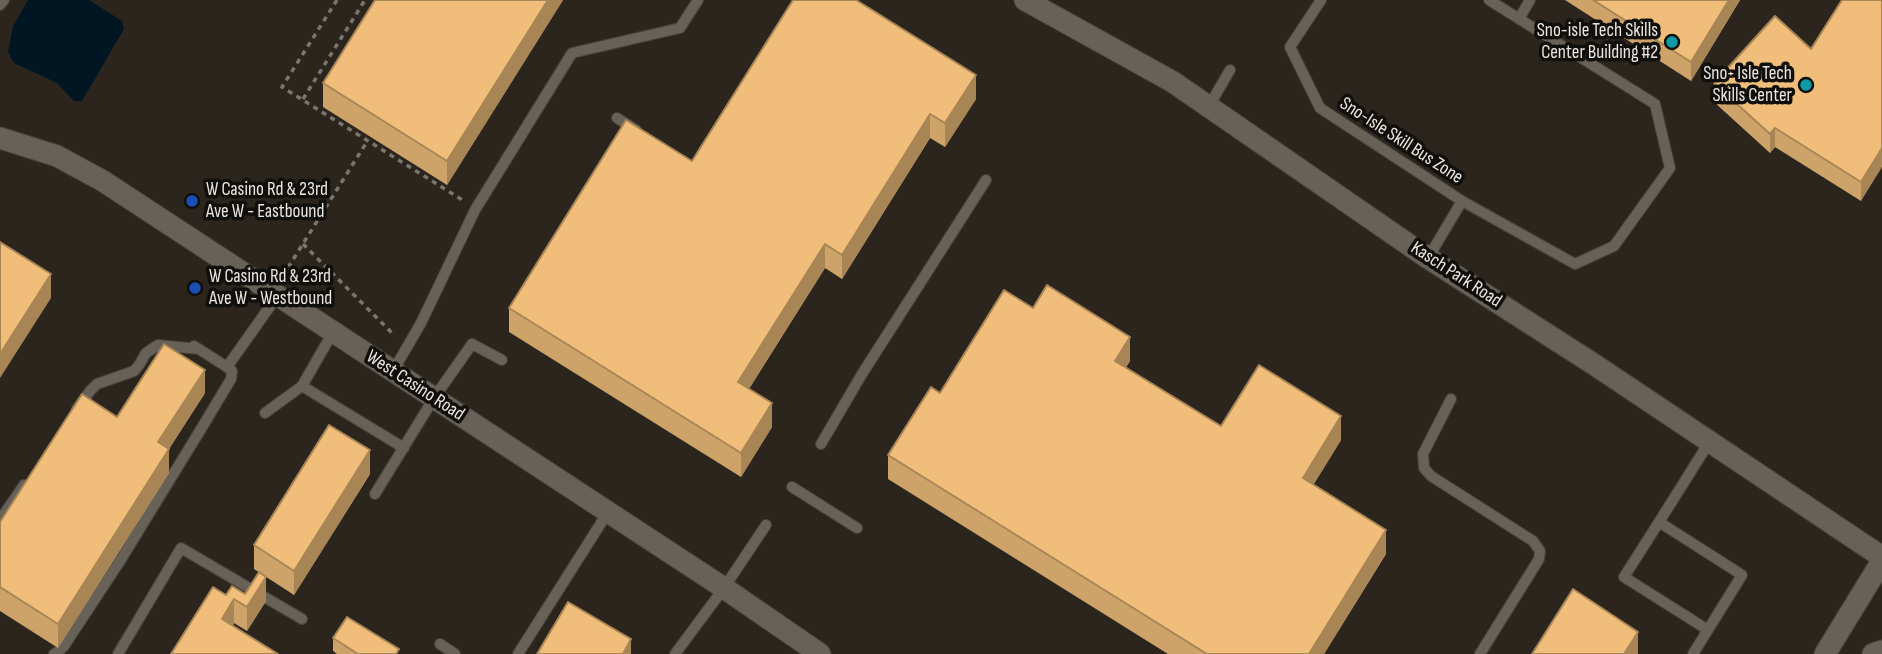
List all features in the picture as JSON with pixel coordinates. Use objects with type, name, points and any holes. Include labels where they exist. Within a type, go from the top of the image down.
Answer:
[{"type":"street","name":"Kasch Park Road","points":[[1025,0],[1173,82],[1428,258],[1595,365],[1882,559]]},
{"type":"street","name":"West Casino Road","points":[[0,138],[57,156],[103,181],[724,588],[820,654]]},
{"type":"street","points":[[1825,654],[1882,559]]},
{"type":"street","points":[[1873,654],[1882,652]]},
{"type":"lane","points":[[0,5],[4,0]]},
{"type":"lane","points":[[393,371],[421,323],[476,208],[572,53],[680,28],[698,0]]},
{"type":"lane","name":"Sno-Isle Skill Bus Zone","points":[[1321,0],[1290,47],[1320,108],[1462,201]]},
{"type":"lane","points":[[1428,258],[1462,201],[1575,264],[1615,246],[1670,168],[1655,104],[1489,0]]},
{"type":"lane","points":[[1519,19],[1530,0]]},
{"type":"lane","points":[[1209,106],[1230,70]]},
{"type":"lane","points":[[617,118],[646,136]]},
{"type":"lane","points":[[821,444],[862,374],[986,180]]},
{"type":"lane","points":[[227,367],[278,295]]},
{"type":"lane","points":[[265,413],[302,386],[333,332]]},
{"type":"lane","points":[[375,494],[472,344],[502,360]]},
{"type":"lane","points":[[54,654],[64,646],[120,561],[231,379],[232,372],[194,346],[158,345],[146,353],[134,371],[97,384],[68,422]]},
{"type":"lane","points":[[302,386],[404,448]]},
{"type":"lane","points":[[1451,399],[1423,454],[1424,468],[1431,476],[1533,541],[1541,551],[1539,559],[1480,654]]},
{"type":"lane","points":[[1708,630],[1624,577],[1710,442]]},
{"type":"lane","points":[[0,520],[32,474]]},
{"type":"lane","points":[[792,487],[857,528]]},
{"type":"lane","points":[[518,654],[608,512]]},
{"type":"lane","points":[[1659,522],[1742,575],[1693,654]]},
{"type":"lane","points":[[675,654],[766,525]]},
{"type":"lane","points":[[118,654],[181,548],[302,619]]},
{"type":"lane","points":[[440,645],[455,654]]},
{"type":"path","points":[[337,0],[282,86],[369,138],[476,208]]},
{"type":"path","points":[[303,99],[365,0]]},
{"type":"path","points":[[289,266],[369,138]]},
{"type":"path","points":[[303,244],[407,347]]},
{"type":"water","points":[[28,0],[89,0],[122,21],[124,29],[82,101],[74,101],[57,83],[14,63],[8,52],[13,26]]},
{"type":"building","points":[[375,0],[548,0],[447,161],[323,83]]},
{"type":"building","points":[[793,0],[856,0],[976,75],[945,123],[930,114],[842,255],[825,244],[738,382],[772,403],[741,453],[509,308],[626,120],[692,161]]},
{"type":"building","points":[[1593,0],[1729,0],[1691,62]]},
{"type":"building","name":"Sno- Isle Tech Skills Center","points":[[1842,0],[1882,0],[1882,148],[1861,182],[1775,128],[1770,134],[1714,83],[1775,16],[1811,49]]},
{"type":"building","points":[[0,242],[51,274],[0,354]]},
{"type":"building","points":[[1047,285],[1130,337],[1115,361],[1221,426],[1259,365],[1341,416],[1303,478],[1386,530],[1309,654],[1207,654],[888,455],[931,387],[940,393],[1004,290],[1033,308]]},
{"type":"building","points":[[164,344],[205,370],[158,442],[169,449],[58,624],[0,587],[0,522],[82,394],[117,417]]},
{"type":"building","points":[[329,425],[370,450],[294,571],[254,545]]},
{"type":"building","points":[[259,572],[266,577],[247,607],[234,599],[222,619],[278,654],[171,654],[213,587],[226,595],[232,586],[245,594]]},
{"type":"building","points":[[1573,589],[1638,632],[1624,654],[1532,654]]},
{"type":"building","points":[[568,602],[631,639],[623,654],[537,654]]},
{"type":"building","points":[[347,617],[399,649],[396,654],[358,654],[333,638]]},
{"type":"place","name":"Sno-isle Tech Skills Center Building #2","points":[[1672,42]]},
{"type":"place","name":"Sno- Isle Tech Skills Center","points":[[1806,85]]},
{"type":"place","name":"W Casino Rd & 23rd Ave W - Eastbound","points":[[192,201]]},
{"type":"place","name":"W Casino Rd & 23rd Ave W - Westbound","points":[[195,288]]}]
